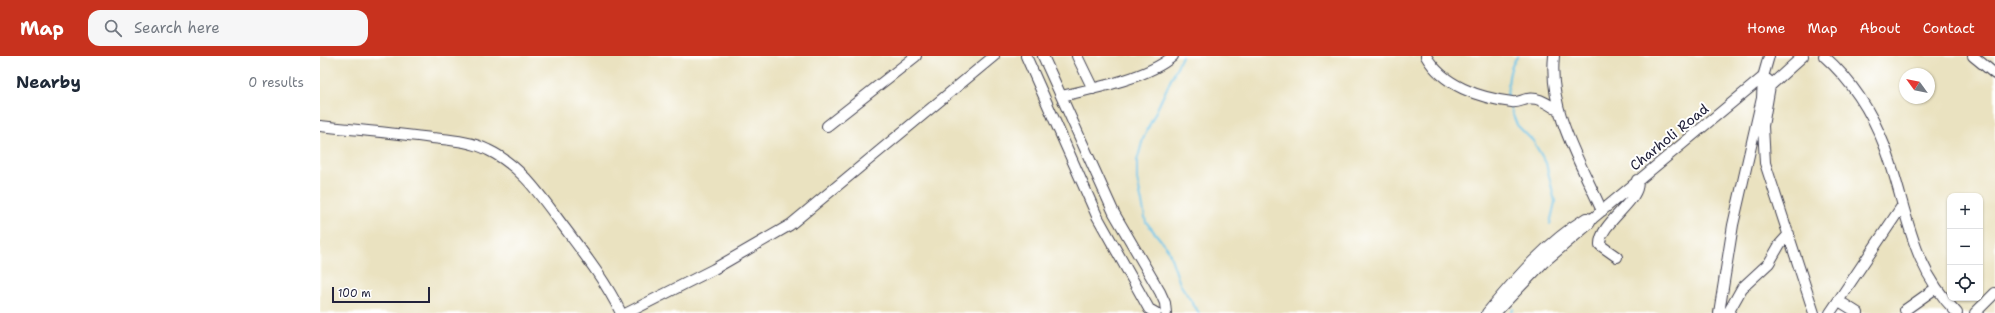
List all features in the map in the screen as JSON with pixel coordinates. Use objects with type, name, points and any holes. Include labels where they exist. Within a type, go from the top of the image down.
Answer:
[{"type":"street","points":[[827,126],[916,56]]},
{"type":"street","points":[[627,313],[714,269],[790,225],[994,56]]},
{"type":"street","points":[[1026,56],[1106,236],[1149,309],[1156,313]]},
{"type":"street","points":[[1043,56],[1114,213],[1160,292],[1165,303],[1166,313]]},
{"type":"street","points":[[1077,56],[1093,89]]},
{"type":"street","points":[[1060,96],[1093,89],[1159,66],[1173,56]]},
{"type":"street","points":[[1426,56],[1431,64],[1444,77],[1478,95],[1514,103],[1528,99],[1537,99],[1558,110]]},
{"type":"street","points":[[1554,56],[1552,73],[1558,110],[1602,211]]},
{"type":"street","points":[[1719,313],[1733,225],[1762,98],[1763,77],[1769,56]]},
{"type":"street","points":[[1770,86],[1803,56]]},
{"type":"street","points":[[1824,56],[1848,81],[1876,124],[1886,148],[1919,259],[1936,288],[1957,313]]},
{"type":"street","points":[[1973,56],[1995,74]]},
{"type":"street","points":[[1763,77],[1768,80],[1770,86],[1763,126],[1766,163],[1814,313]]},
{"type":"street","name":"Charholi Road","points":[[1495,313],[1543,262],[1589,224],[1592,219],[1638,180],[1763,77]]},
{"type":"street","points":[[320,126],[461,142],[488,149],[519,171],[539,193],[596,269],[621,313]]},
{"type":"street","points":[[1617,257],[1603,249],[1600,245],[1601,238],[1609,224],[1634,195],[1638,187],[1638,180]]},
{"type":"street","points":[[1830,313],[1902,206]]},
{"type":"street","name":"Charholi Road","points":[[1487,313],[1513,282],[1554,242],[1586,218],[1592,219]]},
{"type":"street","points":[[1728,313],[1742,288],[1769,262],[1780,244],[1789,234]]},
{"type":"street","points":[[1905,310],[1936,288]]},
{"type":"street","points":[[1975,313],[1995,293]]},
{"type":"street","points":[[1839,301],[1858,313]]},
{"type":"waterway","points":[[1182,56],[1143,139],[1137,161],[1137,179],[1146,222],[1168,249],[1180,284],[1199,313]]},
{"type":"waterway","points":[[1507,98],[1510,71],[1518,56]]},
{"type":"waterway","points":[[1509,105],[1517,125],[1533,141],[1546,163],[1555,202],[1550,224]]},
{"type":"waterway","points":[[1512,313],[1513,309]]}]
